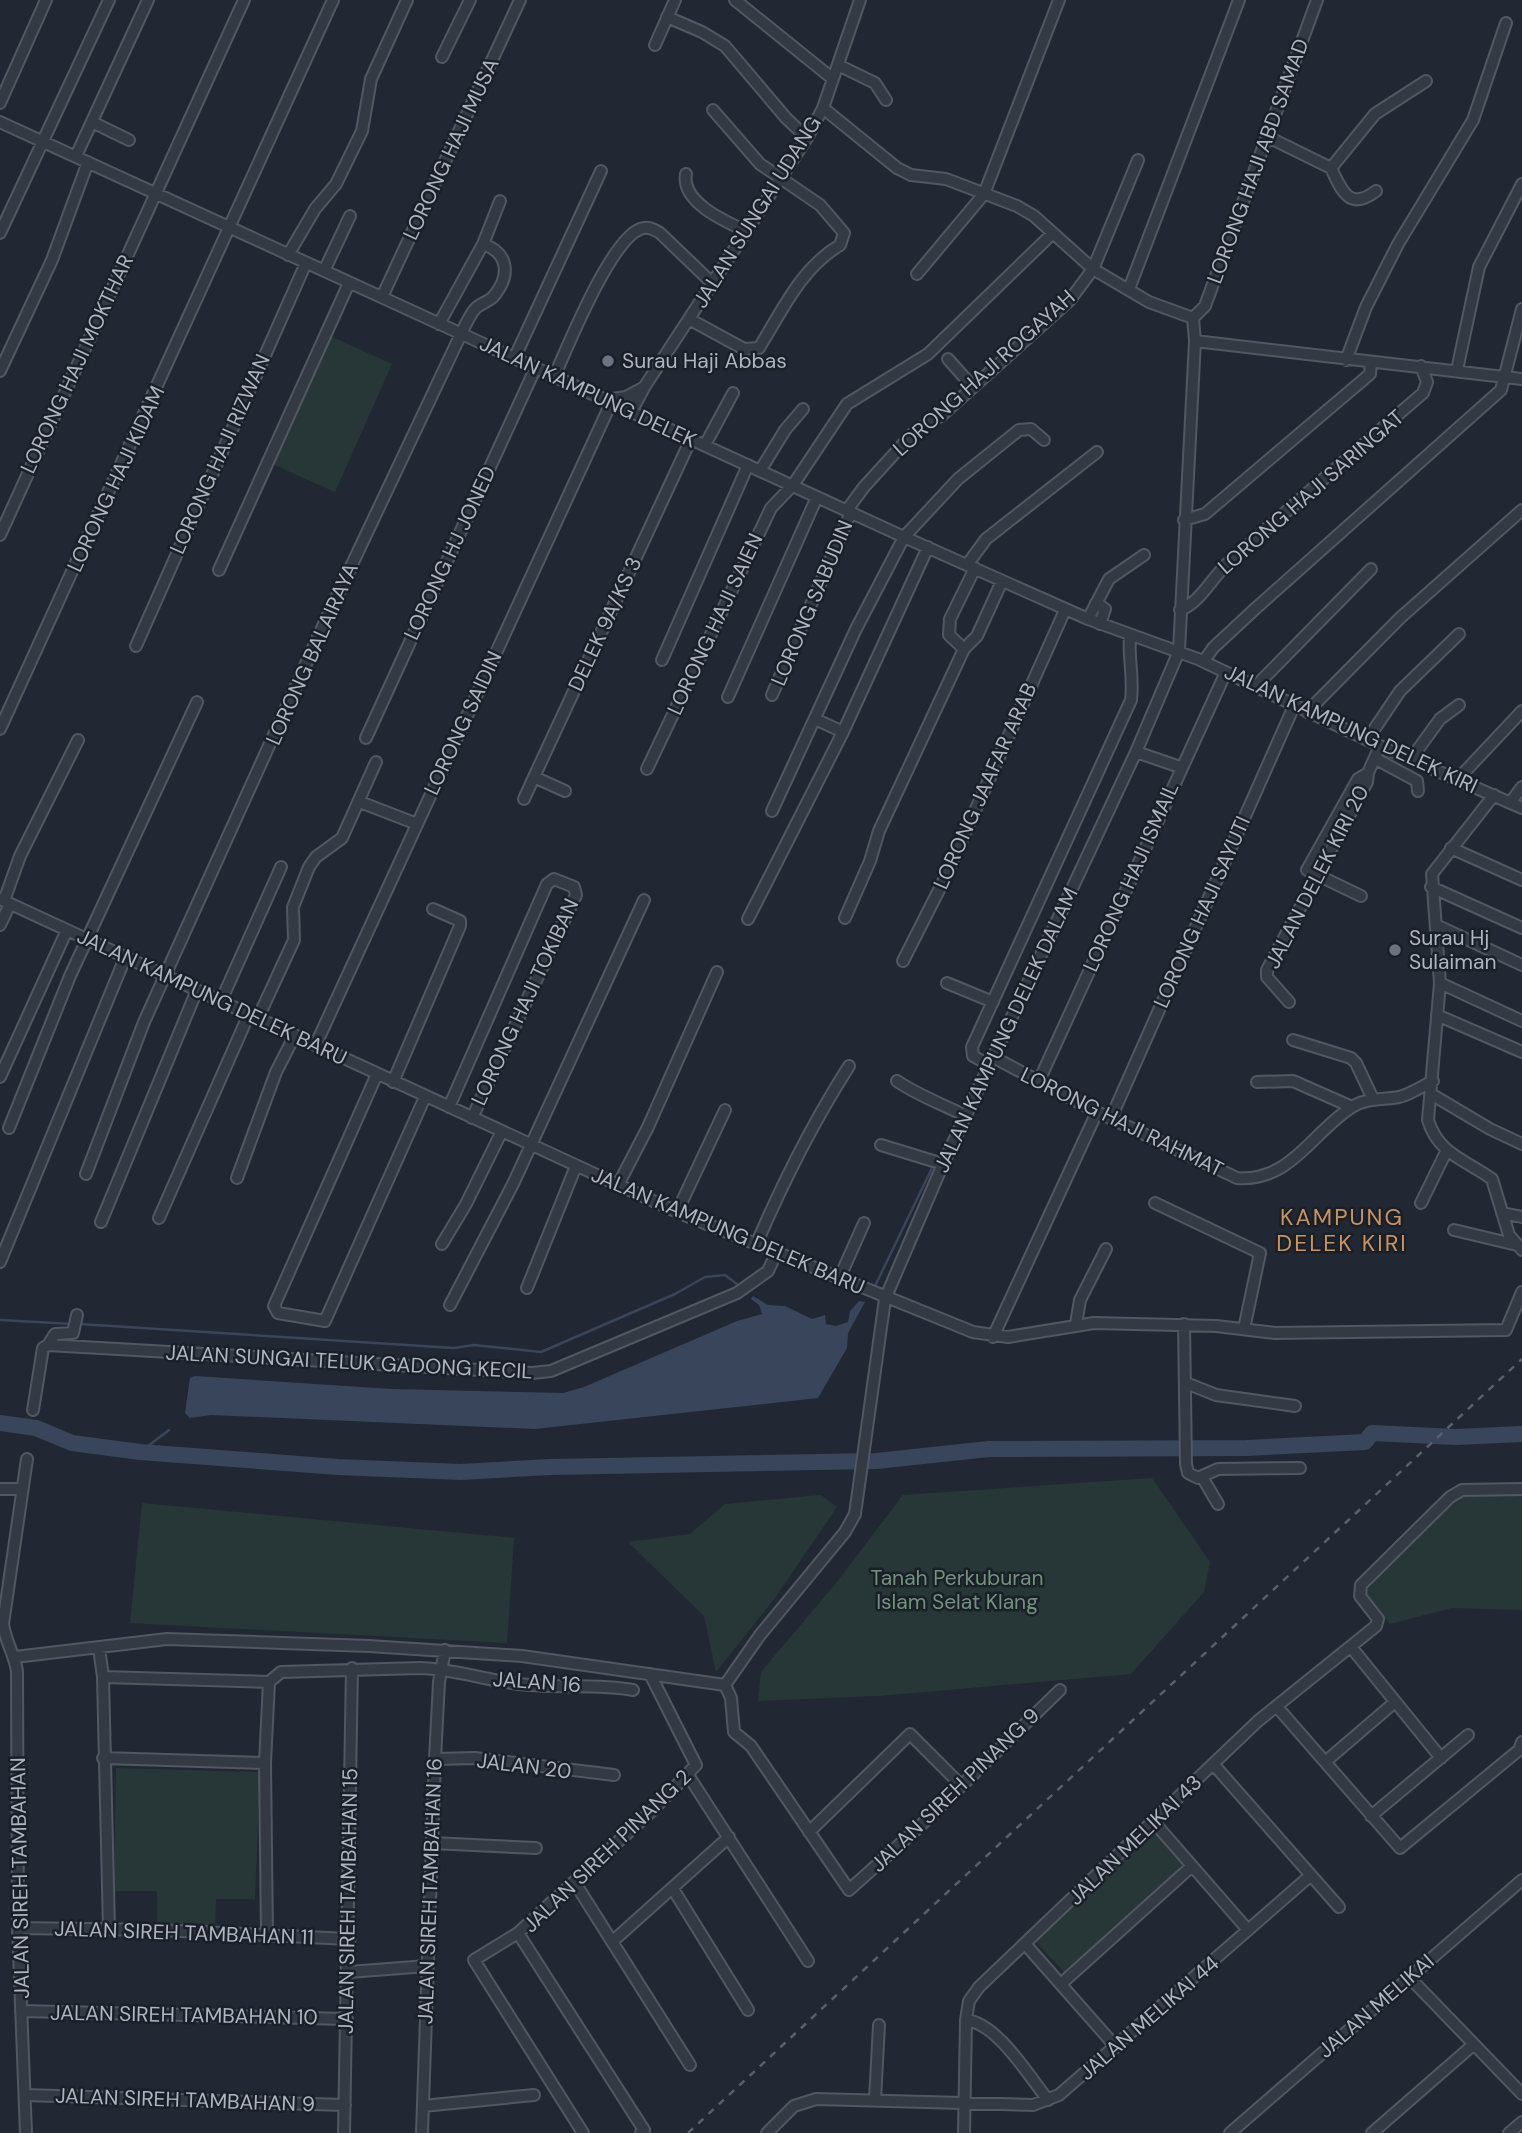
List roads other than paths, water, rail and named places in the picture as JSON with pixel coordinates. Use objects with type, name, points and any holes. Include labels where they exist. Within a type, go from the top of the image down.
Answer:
[{"type":"street","points":[[0,103],[46,0]]},
{"type":"street","points":[[0,233],[109,0]]},
{"type":"street","points":[[76,156],[148,0]]},
{"type":"street","name":"LORONG HAJI MOKTHAR","points":[[0,535],[244,0]]},
{"type":"street","name":"LORONG HAJI KIDAM","points":[[0,729],[333,0]]},
{"type":"street","points":[[288,255],[315,209],[336,184],[362,131],[371,79],[407,0]]},
{"type":"street","points":[[442,57],[470,0]]},
{"type":"street","name":"LORONG HAJI MUSA","points":[[382,297],[520,0]]},
{"type":"street","points":[[655,45],[675,0]]},
{"type":"street","points":[[735,0],[833,79]]},
{"type":"street","name":"JALAN SUNGAI UDANG","points":[[631,412],[645,386],[807,138],[823,107],[860,0]]},
{"type":"street","points":[[917,274],[984,194],[1059,0]]},
{"type":"street","points":[[1129,289],[1239,0]]},
{"type":"street","name":"LORONG HAJI ABD SAMAD","points":[[1193,318],[1205,306],[1317,0]]},
{"type":"street","points":[[667,17],[702,32],[725,46],[786,118],[807,138]]},
{"type":"street","points":[[1346,360],[1366,307],[1398,244],[1473,120],[1506,23]]},
{"type":"street","points":[[838,65],[875,83],[886,100]]},
{"type":"street","points":[[1331,168],[1375,114],[1426,81]]},
{"type":"street","points":[[823,107],[887,160],[911,176],[935,176],[1017,206],[1054,233],[1093,269],[1165,309],[1193,318]]},
{"type":"street","points":[[689,319],[744,349],[759,348],[801,279],[824,254],[840,245],[844,233],[820,205],[760,164],[713,110]]},
{"type":"street","name":"JALAN KAMPUNG DELEK","points":[[0,122],[1065,610],[1130,636],[1179,651]]},
{"type":"street","points":[[92,122],[129,140]]},
{"type":"street","points":[[1268,137],[1331,168],[1341,189],[1357,201],[1363,201],[1376,191]]},
{"type":"street","name":"LORONG HAJI ROGAYAH","points":[[849,511],[864,486],[915,431],[942,415],[1070,300],[1093,269],[1138,160]]},
{"type":"street","points":[[0,371],[52,260],[88,162]]},
{"type":"street","points":[[514,359],[601,172]]},
{"type":"street","points":[[686,174],[684,182],[690,195],[726,222],[746,231]]},
{"type":"street","points":[[1457,370],[1479,268],[1522,184]]},
{"type":"street","points":[[439,324],[483,244],[500,201]]},
{"type":"street","points":[[324,271],[350,216]]},
{"type":"street","points":[[554,377],[605,270],[631,235],[641,228],[651,228],[660,233],[712,283]]},
{"type":"street","name":"LORONG HAJI SAIEN","points":[[647,769],[733,591],[758,531],[774,503],[793,485],[847,404],[928,354],[1054,233]]},
{"type":"street","name":"LORONG BALAIRAYA","points":[[86,1174],[109,1108],[165,975],[329,613],[461,334],[474,310],[494,296],[503,279],[505,263],[502,254],[483,244]]},
{"type":"street","name":"LORONG HAJI RIZWAN","points":[[136,646],[306,263]]},
{"type":"street","points":[[219,570],[349,283]]},
{"type":"street","points":[[1203,661],[1256,608],[1501,390],[1522,309]]},
{"type":"street","name":"JALAN KAMPUNG DELEK DALAM","points":[[725,1685],[760,1635],[845,1532],[855,1514],[885,1299],[933,1160],[965,1116],[987,1061],[1136,752],[1179,651],[1195,341],[1193,318]]},
{"type":"street","points":[[1195,341],[1522,379]]},
{"type":"street","points":[[948,359],[972,386]]},
{"type":"street","points":[[1185,520],[1205,514],[1323,415],[1370,374],[1371,362]]},
{"type":"street","name":"LORONG HAJI SARINGAT","points":[[1180,610],[1188,607],[1216,574],[1423,393],[1427,382],[1421,366]]},
{"type":"street","name":"LORONG HJ JONED","points":[[366,738],[535,369]]},
{"type":"street","points":[[608,401],[626,397],[645,386]]},
{"type":"street","points":[[705,445],[733,393]]},
{"type":"street","name":"LORONG SAIDIN","points":[[316,1044],[608,401]]},
{"type":"street","points":[[760,471],[785,430],[803,409]]},
{"type":"street","points":[[772,811],[856,629],[904,537],[958,479],[1019,430],[1031,429],[1044,440]]},
{"type":"street","name":"DELEK 9A/KS 3","points":[[524,799],[691,439]]},
{"type":"street","points":[[964,649],[949,635],[950,619],[971,567],[986,539],[1097,452]]},
{"type":"street","points":[[663,660],[748,465]]},
{"type":"street","points":[[728,697],[817,497]]},
{"type":"street","points":[[1307,712],[1400,618],[1522,510]]},
{"type":"street","name":"LORONG SABUDIN","points":[[772,695],[849,511]]},
{"type":"street","points":[[748,919],[843,732],[928,547]]},
{"type":"street","points":[[1087,619],[1110,579],[1144,555]]},
{"type":"street","points":[[1256,687],[1371,569]]},
{"type":"street","points":[[845,918],[870,861],[879,831],[964,649],[977,636],[1002,581]]},
{"type":"street","points":[[1096,603],[1105,609],[1100,624]]},
{"type":"street","name":"LORONG JAAFAR ARAB","points":[[903,961],[944,880],[1065,610]]},
{"type":"street","points":[[1367,740],[1400,691],[1459,634]]},
{"type":"street","points":[[987,1061],[971,1052],[1131,700],[1133,680],[1128,661],[1130,636]]},
{"type":"street","name":"JALAN KAMPUNG DELEK KIRI","points":[[1179,651],[1380,746],[1522,808]]},
{"type":"street","name":"LORONG HAJI ISMAIL","points":[[1038,1083],[1180,767],[1226,672]]},
{"type":"street","points":[[9,1128],[25,1083],[87,939],[197,702]]},
{"type":"street","points":[[1411,758],[1440,719],[1459,705]]},
{"type":"street","name":"LORONG HAJI SAYUTI","points":[[1111,1118],[1294,706]]},
{"type":"street","points":[[1457,780],[1522,711]]},
{"type":"street","points":[[816,719],[843,732]]},
{"type":"street","points":[[0,925],[20,856],[78,740]]},
{"type":"street","name":"JALAN DELEK KIRI 20","points":[[1289,1002],[1267,977],[1267,970],[1312,872],[1367,782],[1363,776],[1376,758],[1380,746]]},
{"type":"street","points":[[1136,752],[1180,767]]},
{"type":"street","points":[[1376,758],[1417,781],[1418,791]]},
{"type":"street","points":[[159,1218],[254,1016],[294,940],[293,907],[309,867],[316,857],[342,838],[376,762]]},
{"type":"street","points":[[534,777],[565,791]]},
{"type":"street","points":[[1510,803],[1522,787]]},
{"type":"street","points":[[1494,795],[1432,874],[1440,983],[1428,1120],[1432,1132],[1446,1152],[1492,1179],[1509,1235],[1520,1248]]},
{"type":"street","points":[[360,802],[417,824]]},
{"type":"street","points":[[1451,848],[1522,880]]},
{"type":"street","points":[[221,1001],[281,867]]},
{"type":"street","points":[[1312,872],[1361,896]]},
{"type":"street","name":"LORONG HAJI TOKIBAN","points":[[449,1107],[547,884],[554,879],[574,887],[576,895],[472,1118]]},
{"type":"street","points":[[1431,887],[1522,928]]},
{"type":"street","points":[[450,1305],[531,1144],[644,900]]},
{"type":"street","name":"JALAN KAMPUNG DELEK BARU","points":[[5,901],[677,1212],[885,1299],[993,1338],[1076,1324],[1185,1324],[1275,1333],[1506,1330],[1522,1292]]},
{"type":"street","points":[[393,1082],[460,926],[460,921],[433,909]]},
{"type":"street","points":[[1436,925],[1522,965]]},
{"type":"street","points":[[0,1077],[67,930]]},
{"type":"street","points":[[0,1262],[125,958]]},
{"type":"street","points":[[618,1185],[653,1116],[717,972]]},
{"type":"street","points":[[947,983],[993,1002]]},
{"type":"street","points":[[1440,983],[1522,1021]]},
{"type":"street","points":[[101,1222],[197,990]]},
{"type":"street","points":[[1437,1015],[1522,1052]]},
{"type":"street","points":[[237,1178],[276,1072],[295,1035]]},
{"type":"street","points":[[1293,1040],[1350,1058],[1356,1063],[1373,1099]]},
{"type":"street","name":"LORONG HAJI RAHMAT","points":[[987,1061],[1237,1178],[1268,1174],[1295,1159],[1352,1107],[1373,1099],[1399,1097],[1433,1081]]},
{"type":"street","points":[[756,1245],[788,1170],[813,1122],[849,1066]]},
{"type":"street","points":[[377,1074],[274,1306],[278,1313],[325,1321],[425,1097]]},
{"type":"street","points":[[897,1081],[922,1098],[936,1101],[965,1116]]},
{"type":"street","points":[[1257,1082],[1293,1081],[1352,1107]]},
{"type":"street","points":[[1431,1094],[1490,1129],[1522,1144]]},
{"type":"street","points":[[677,1212],[725,1110]]},
{"type":"street","points":[[993,1338],[1097,1112]]},
{"type":"street","points":[[442,1244],[466,1204],[502,1131]]},
{"type":"street","points":[[881,1145],[933,1160]]},
{"type":"street","points":[[1421,1203],[1446,1152]]},
{"type":"street","points":[[527,1289],[576,1166]]},
{"type":"street","points":[[1155,1203],[1260,1254],[1244,1329]]},
{"type":"street","points":[[1502,1213],[1522,1217]]},
{"type":"street","points":[[839,1279],[864,1223]]},
{"type":"street","points":[[1454,1230],[1520,1248]]},
{"type":"street","points":[[1076,1324],[1080,1300],[1106,1249]]},
{"type":"street","name":"JALAN SUNGAI TELUK GADONG KECIL","points":[[52,1344],[263,1359],[532,1373],[551,1371],[737,1293],[768,1271],[776,1254]]},
{"type":"street","points":[[33,1410],[43,1348],[52,1344],[51,1336],[73,1333],[76,1321]]},
{"type":"street","points":[[1185,1324],[1186,1464],[1192,1478],[1202,1477],[1218,1469],[1300,1468]]},
{"type":"street","points":[[1186,1383],[1216,1395],[1295,1406]]},
{"type":"street","name":"JALAN SIREH TAMBAHAN","points":[[26,2133],[18,1928],[19,1740],[15,1657],[6,1644],[3,1624],[27,1459]]},
{"type":"street","points":[[1202,1477],[1218,1504]]},
{"type":"street","points":[[0,1489],[21,1489]]},
{"type":"street","name":"JALAN MELIKAI 43","points":[[964,2133],[966,2020],[969,2001],[979,1987],[1258,1721],[1278,1708],[1376,1626],[1378,1619],[1359,1590],[1370,1575],[1455,1493],[1462,1490],[1522,1489]]},
{"type":"street","points":[[15,1657],[167,1639],[445,1650],[522,1656],[725,1685],[731,1698],[734,1732],[751,1746],[808,1832],[910,1734],[961,1785]]},
{"type":"street","points":[[1350,1647],[1441,1758]]},
{"type":"street","points":[[99,1648],[103,1677],[108,1929]]},
{"type":"street","name":"JALAN SIREH TAMBAHAN 16","points":[[422,2133],[435,1759],[440,1669],[445,1650]]},
{"type":"street","name":"JALAN 16","points":[[269,1682],[281,1672],[352,1668],[440,1669],[491,1681],[532,1685],[608,1686],[633,1690]]},
{"type":"street","name":"JALAN SIREH TAMBAHAN 15","points":[[344,2133],[350,1939],[352,1668]]},
{"type":"street","name":"JALAN SIREH PINANG 2","points":[[642,2132],[518,1933],[688,1776],[696,1761],[650,1674]]},
{"type":"street","points":[[103,1677],[269,1682],[265,1763],[267,1935]]},
{"type":"street","name":"JALAN SIREH PINANG 9","points":[[808,1832],[849,1890],[1060,1690]]},
{"type":"street","points":[[1325,1762],[1395,1702]]},
{"type":"street","points":[[1278,1708],[1400,1848],[1518,1750],[1522,1742]]},
{"type":"street","points":[[1371,1816],[1468,1735]]},
{"type":"street","points":[[103,1758],[265,1763]]},
{"type":"street","name":"JALAN 20","points":[[435,1759],[475,1758],[568,1772],[614,1775]]},
{"type":"street","points":[[1214,1765],[1339,1907]]},
{"type":"street","points":[[688,1776],[808,1961]]},
{"type":"street","points":[[1153,1821],[1248,1930]]},
{"type":"street","points":[[613,1941],[729,1837]]},
{"type":"street","points":[[432,1843],[536,1847]]},
{"type":"street","points":[[1062,1983],[1192,1866]]},
{"type":"street","name":"JALAN MELIKAI 44","points":[[767,2133],[802,2101],[876,2100],[1033,2105],[1059,2095],[1311,1875]]},
{"type":"street","name":"JALAN MELIKAI","points":[[1230,2133],[1522,1880]]},
{"type":"street","points":[[575,1883],[690,2065]]},
{"type":"street","points":[[673,1889],[748,2010]]},
{"type":"street","name":"JALAN SIREH TAMBAHAN 11","points":[[18,1928],[350,1939]]},
{"type":"street","points":[[518,1933],[474,1960],[583,2133]]},
{"type":"street","points":[[1026,1945],[1116,2047]]},
{"type":"street","points":[[349,1972],[427,1966]]},
{"type":"street","points":[[1410,1978],[1522,2094]]},
{"type":"street","name":"JALAN SIREH TAMBAHAN 10","points":[[21,2011],[347,2019]]},
{"type":"street","points":[[966,2020],[976,2021],[990,2030],[1048,2100]]},
{"type":"street","points":[[876,2100],[879,2025]]},
{"type":"street","points":[[1373,2133],[1472,2045]]},
{"type":"street","name":"JALAN SIREH TAMBAHAN 9","points":[[25,2095],[345,2105]]},
{"type":"street","points":[[423,2106],[534,2095]]},
{"type":"street","points":[[1509,2133],[1522,2122]]},
{"type":"water","points":[[753,1296],[768,1305],[785,1306],[812,1319],[825,1315],[826,1324],[836,1326],[848,1322],[850,1311],[859,1301],[865,1302],[848,1333],[847,1348],[818,1398],[535,1429],[211,1415],[190,1418],[185,1413],[190,1378],[195,1376],[392,1389],[563,1393],[584,1387],[737,1321],[762,1314],[759,1305],[751,1299]]},
{"type":"waterway","points":[[875,1286],[933,1166]]},
{"type":"waterway","points":[[80,1324],[454,1348],[474,1345],[541,1352],[675,1294],[705,1277],[725,1275],[738,1285]]},
{"type":"waterway","points":[[0,1320],[73,1324]]},
{"type":"waterway","points":[[0,1423],[36,1428],[72,1443],[140,1452],[338,1467],[461,1472],[550,1467],[876,1461],[989,1449],[1247,1448],[1365,1442],[1372,1433],[1456,1437],[1522,1434]]},
{"type":"waterway","points":[[140,1452],[169,1430]]},
{"type":"railway","points":[[688,2133],[1522,1359]]},
{"type":"place","name":"Surau Haji Abbas","points":[[608,361]]},
{"type":"place","name":"Surau Hj Sulaiman","points":[[1395,950]]},
{"type":"district","name":"KAMPUNG DELEK KIRI","points":[[1342,1230]]},
{"type":"park label","name":"Tanah Perkuburan Islam Selat Klang","points":[[957,1590]]}]
